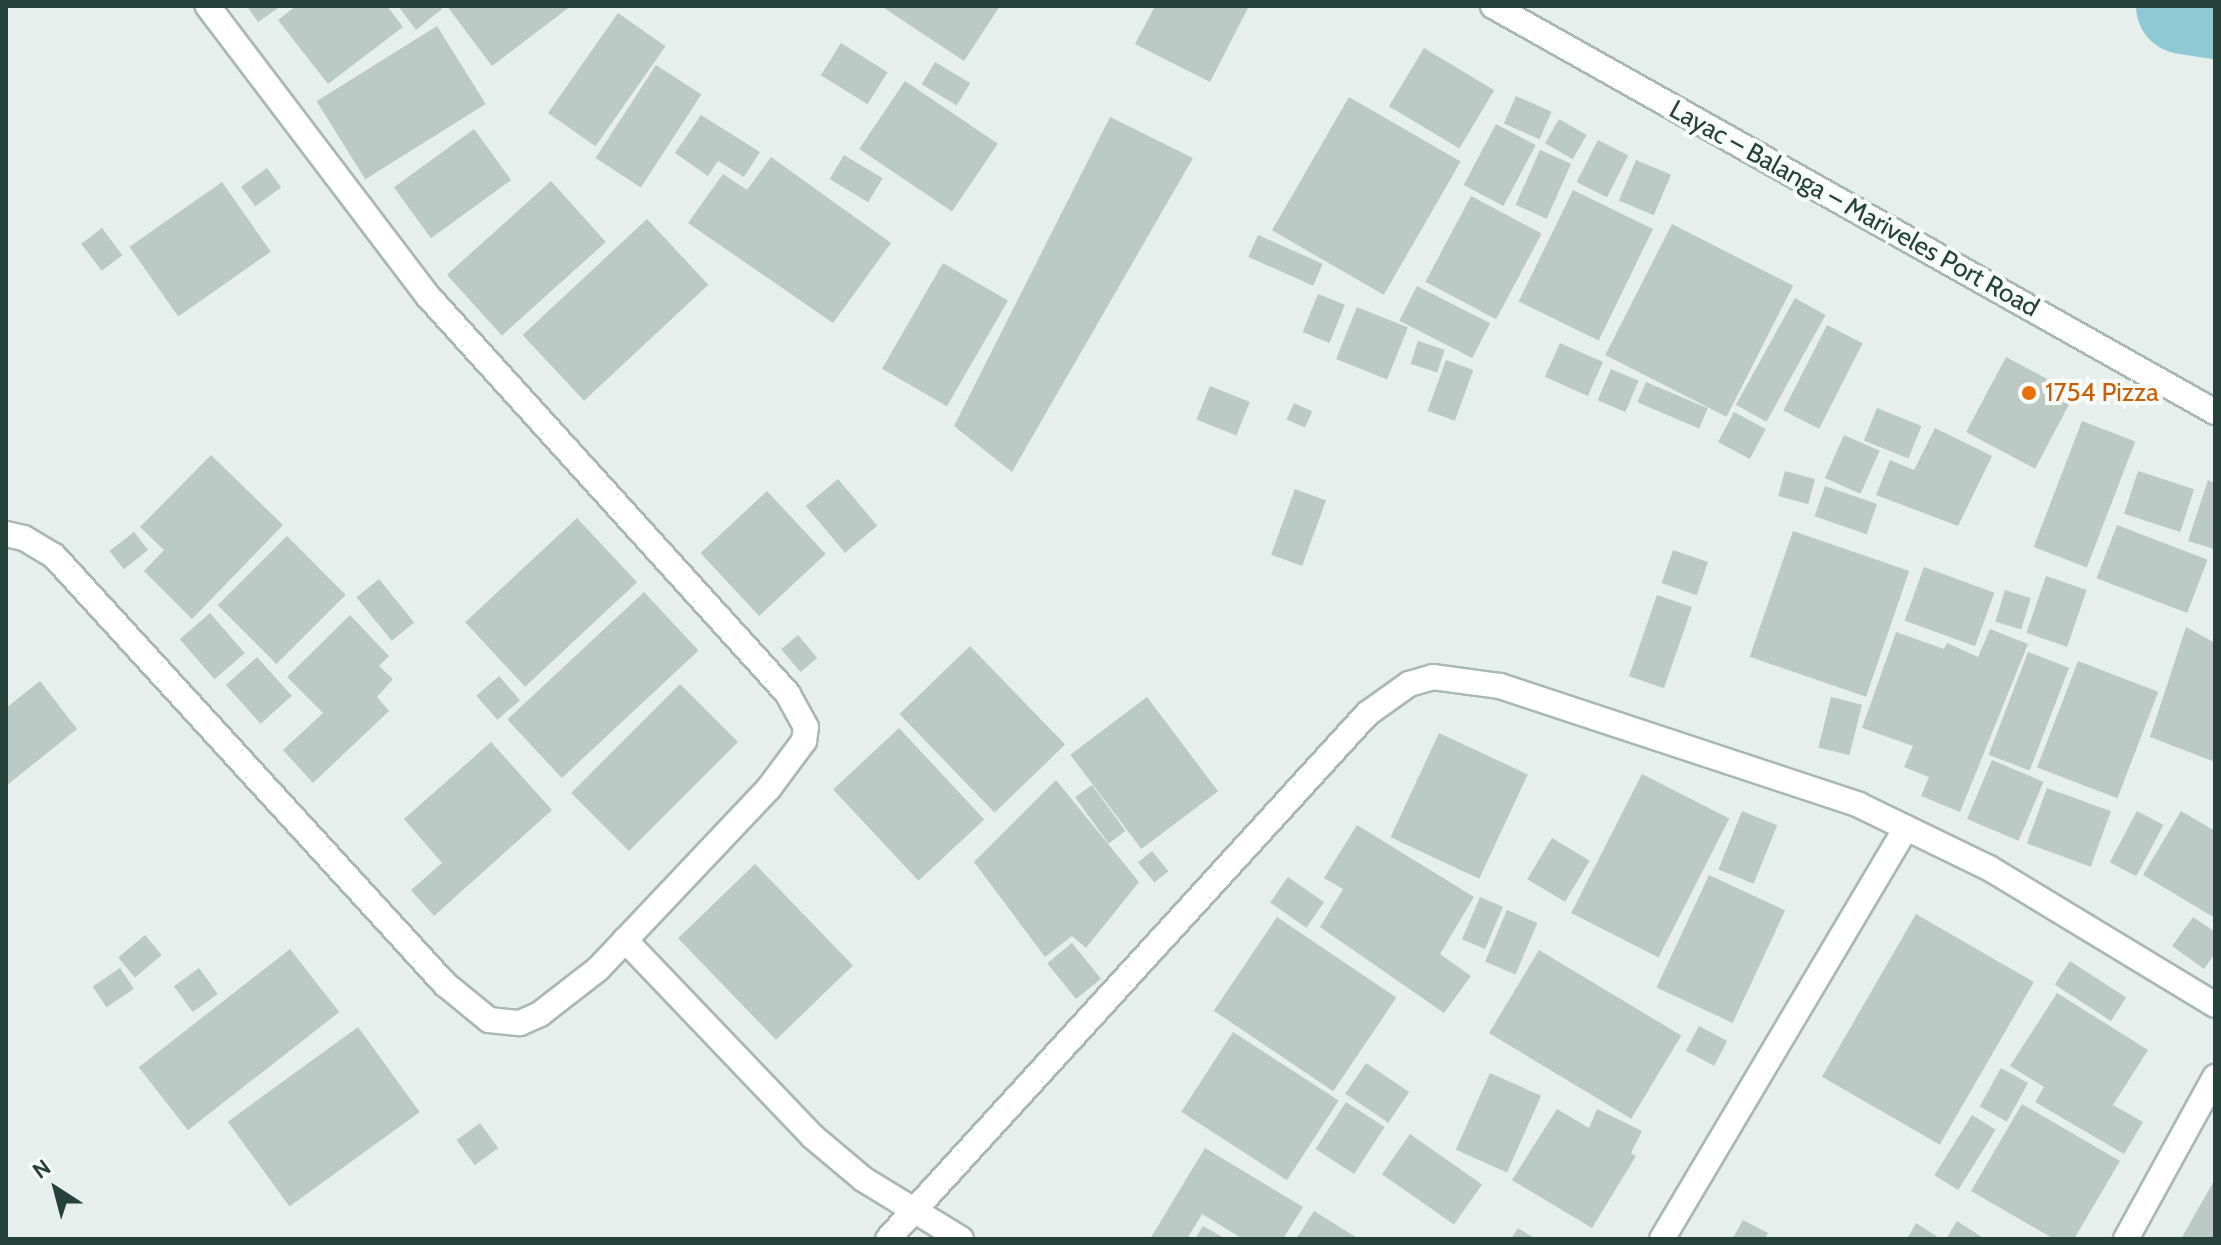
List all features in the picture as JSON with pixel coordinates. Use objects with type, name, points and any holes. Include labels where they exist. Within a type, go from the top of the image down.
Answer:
[{"type":"street","points":[[6,534],[39,545],[64,566],[470,1009],[504,1024],[540,1014],[598,969],[796,757],[804,741],[801,713],[427,295],[208,6]]},
{"type":"street","name":"Layac – Balanga – Mariveles Port Road","points":[[1493,6],[2215,412]]},
{"type":"street","points":[[888,1239],[1367,714],[1409,684],[1433,677],[1500,686],[1859,805],[1989,868],[2215,1005]]},
{"type":"street","points":[[1662,1239],[1906,828]]},
{"type":"street","points":[[625,940],[812,1136],[863,1179],[961,1239]]},
{"type":"street","points":[[2126,1239],[2215,1077]]},
{"type":"building","points":[[247,6],[281,6],[258,22]]},
{"type":"building","points":[[296,6],[387,6],[403,27],[328,84],[278,20]]},
{"type":"building","points":[[398,6],[439,6],[442,9],[416,30]]},
{"type":"building","points":[[447,6],[571,6],[492,66]]},
{"type":"building","points":[[881,6],[1000,6],[964,61]]},
{"type":"building","points":[[1155,6],[1249,6],[1210,82],[1135,44]]},
{"type":"building","points":[[618,13],[666,46],[596,146],[548,113]]},
{"type":"building","points":[[437,26],[486,104],[365,179],[317,101]]},
{"type":"building","points":[[841,43],[888,72],[868,104],[821,75]]},
{"type":"building","points":[[1424,48],[1494,90],[1459,149],[1389,106]]},
{"type":"building","points":[[935,62],[970,83],[957,105],[922,84]]},
{"type":"building","points":[[656,65],[701,94],[641,188],[596,158]]},
{"type":"building","points":[[905,81],[998,144],[952,212],[859,149]]},
{"type":"building","points":[[1516,96],[1552,112],[1539,139],[1504,123]]},
{"type":"building","points":[[1349,97],[1461,162],[1384,295],[1272,230]]},
{"type":"building","points":[[701,115],[760,152],[744,177],[718,161],[708,176],[675,153]]},
{"type":"building","points":[[1110,117],[1193,158],[1012,472],[954,426]]},
{"type":"building","points":[[1559,119],[1587,135],[1573,159],[1545,143]]},
{"type":"building","points":[[1496,124],[1536,145],[1503,206],[1464,185]]},
{"type":"building","points":[[474,129],[511,180],[431,238],[394,187]]},
{"type":"building","points":[[1598,140],[1628,155],[1607,197],[1577,182]]},
{"type":"building","points":[[1540,150],[1571,164],[1547,219],[1516,205]]},
{"type":"building","points":[[844,155],[883,178],[868,202],[830,179]]},
{"type":"building","points":[[771,157],[891,243],[833,323],[688,223],[723,174],[747,190]]},
{"type":"building","points":[[1636,160],[1671,175],[1654,215],[1619,201]]},
{"type":"building","points":[[267,168],[281,187],[255,206],[241,187]]},
{"type":"building","points":[[551,181],[606,242],[502,336],[447,275]]},
{"type":"building","points":[[222,182],[271,252],[178,316],[129,247]]},
{"type":"building","points":[[1573,190],[1653,229],[1599,340],[1519,301]]},
{"type":"building","points":[[1471,196],[1542,234],[1496,319],[1425,282]]},
{"type":"building","points":[[647,219],[708,285],[584,401],[523,335]]},
{"type":"building","points":[[1672,224],[1793,286],[1726,417],[1605,355]]},
{"type":"building","points":[[102,228],[122,255],[102,271],[81,244]]},
{"type":"building","points":[[1258,235],[1323,264],[1313,286],[1248,257]]},
{"type":"building","points":[[943,263],[1008,300],[947,406],[882,369]]},
{"type":"building","points":[[1417,286],[1490,323],[1472,358],[1399,321]]},
{"type":"building","points":[[1318,294],[1345,305],[1330,343],[1303,332]]},
{"type":"building","points":[[1795,298],[1826,315],[1766,422],[1736,405]]},
{"type":"building","points":[[1357,307],[1408,328],[1387,380],[1336,359]]},
{"type":"building","points":[[1827,325],[1863,343],[1819,429],[1783,411]]},
{"type":"building","points":[[1418,341],[1445,350],[1437,372],[1411,364]]},
{"type":"building","points":[[1560,343],[1603,362],[1588,396],[1545,377]]},
{"type":"building","points":[[2006,357],[2075,394],[2035,469],[1966,432]]},
{"type":"building","points":[[1446,360],[1473,370],[1455,421],[1428,411]]},
{"type":"building","points":[[1611,369],[1639,381],[1625,412],[1598,400]]},
{"type":"building","points":[[1646,382],[1708,408],[1699,428],[1637,402]]},
{"type":"building","points":[[1210,386],[1250,402],[1236,435],[1197,419]]},
{"type":"building","points":[[1294,403],[1312,411],[1305,428],[1287,419]]},
{"type":"building","points":[[1877,408],[1922,426],[1908,458],[1864,440]]},
{"type":"building","points":[[1734,412],[1766,429],[1750,459],[1718,442]]},
{"type":"building","points":[[2082,421],[2135,441],[2087,567],[2034,547]]},
{"type":"building","points":[[1935,428],[1992,456],[1958,526],[1876,495],[1890,460],[1914,470]]},
{"type":"building","points":[[1844,435],[1880,451],[1861,494],[1825,478]]},
{"type":"building","points":[[211,455],[283,525],[192,619],[144,571],[164,550],[140,527]]},
{"type":"building","points":[[1785,471],[1815,479],[1808,504],[1778,496]]},
{"type":"building","points":[[2138,471],[2194,489],[2180,532],[2124,514]]},
{"type":"building","points":[[838,479],[877,526],[845,553],[806,506]]},
{"type":"building","points":[[2208,480],[2215,483],[2214,549],[2188,541]]},
{"type":"building","points":[[1825,486],[1877,504],[1867,534],[1815,516]]},
{"type":"building","points":[[1295,489],[1326,500],[1302,566],[1271,555]]},
{"type":"building","points":[[767,491],[826,554],[759,616],[700,553]]},
{"type":"building","points":[[577,518],[637,582],[525,687],[465,622]]},
{"type":"building","points":[[2117,525],[2208,560],[2187,613],[2097,578]]},
{"type":"building","points":[[1793,531],[1909,571],[1866,697],[1750,657]]},
{"type":"building","points":[[134,532],[148,550],[124,569],[110,551]]},
{"type":"building","points":[[287,536],[346,595],[276,664],[218,605]]},
{"type":"building","points":[[1673,550],[1708,562],[1697,595],[1662,583]]},
{"type":"building","points":[[1924,567],[1994,593],[1975,646],[1905,621]]},
{"type":"building","points":[[2046,576],[2087,590],[2067,647],[2026,633]]},
{"type":"building","points":[[379,579],[414,623],[392,641],[356,597]]},
{"type":"building","points":[[2005,590],[2031,598],[2021,629],[1995,622]]},
{"type":"building","points":[[644,592],[699,651],[562,778],[507,720]]},
{"type":"building","points":[[1657,595],[1692,607],[1664,688],[1629,676]]},
{"type":"building","points":[[210,613],[245,653],[215,679],[180,639]]},
{"type":"building","points":[[350,615],[389,656],[379,666],[393,679],[377,697],[389,711],[313,783],[283,750],[323,713],[287,677]]},
{"type":"building","points":[[2186,627],[2215,643],[2215,762],[2150,737]]},
{"type":"building","points":[[1990,629],[2028,644],[1960,812],[1921,796],[1929,777],[1904,767],[1913,746],[1862,728],[1896,632],[1944,649],[1947,643],[1978,657]]},
{"type":"building","points":[[798,635],[817,658],[800,672],[781,649]]},
{"type":"building","points":[[970,646],[1065,745],[995,813],[900,714]]},
{"type":"building","points":[[2028,652],[2069,668],[2030,770],[1989,755]]},
{"type":"building","points":[[257,657],[292,696],[261,724],[226,685]]},
{"type":"building","points":[[2078,661],[2158,692],[2117,798],[2037,767]]},
{"type":"building","points":[[499,676],[520,700],[497,720],[476,696]]},
{"type":"building","points":[[40,681],[77,729],[6,786],[6,708]]},
{"type":"building","points":[[680,684],[738,742],[629,851],[571,793]]},
{"type":"building","points":[[1147,697],[1218,791],[1141,849],[1070,755]]},
{"type":"building","points":[[1831,697],[1862,705],[1849,755],[1818,747]]},
{"type":"building","points":[[899,728],[984,819],[918,881],[833,789]]},
{"type":"building","points":[[1439,733],[1528,774],[1479,879],[1390,837]]},
{"type":"building","points":[[491,742],[552,810],[434,916],[411,890],[442,863],[404,819]]},
{"type":"building","points":[[1992,760],[2044,782],[2019,841],[1967,819]]},
{"type":"building","points":[[1642,774],[1729,818],[1658,957],[1571,913]]},
{"type":"building","points":[[1056,780],[1139,882],[1086,948],[1072,936],[1045,957],[974,862]]},
{"type":"building","points":[[1092,785],[1126,831],[1109,843],[1075,797]]},
{"type":"building","points":[[2047,788],[2111,811],[2091,867],[2027,843]]},
{"type":"building","points":[[1742,811],[1777,825],[1754,884],[1718,869]]},
{"type":"building","points":[[2137,811],[2163,825],[2136,876],[2110,862]]},
{"type":"building","points":[[2181,811],[2215,831],[2215,918],[2143,875]]},
{"type":"building","points":[[1357,825],[1474,897],[1440,954],[1471,976],[1444,1013],[1320,927],[1343,889],[1324,878]]},
{"type":"building","points":[[1552,838],[1590,861],[1565,902],[1527,879]]},
{"type":"building","points":[[1152,851],[1168,871],[1154,883],[1138,862]]},
{"type":"building","points":[[755,864],[853,965],[776,1040],[678,938]]},
{"type":"building","points":[[1709,875],[1785,910],[1733,1023],[1657,987]]},
{"type":"building","points":[[1288,877],[1324,902],[1306,928],[1270,902]]},
{"type":"building","points":[[1480,897],[1503,907],[1485,949],[1462,939]]},
{"type":"building","points":[[1507,910],[1537,923],[1515,974],[1485,962]]},
{"type":"building","points":[[1916,914],[2034,982],[1940,1145],[1822,1077]]},
{"type":"building","points":[[1277,917],[1396,998],[1333,1091],[1214,1011]]},
{"type":"building","points":[[2193,917],[2215,932],[2215,953],[2204,969],[2172,946]]},
{"type":"building","points":[[145,935],[162,955],[135,977],[118,957]]},
{"type":"building","points":[[1072,943],[1101,979],[1076,999],[1047,963]]},
{"type":"building","points":[[290,949],[339,1012],[188,1130],[139,1067]]},
{"type":"building","points":[[1539,950],[1681,1035],[1631,1119],[1489,1033]]},
{"type":"building","points":[[2070,961],[2126,997],[2111,1021],[2055,984]]},
{"type":"building","points":[[120,968],[134,989],[107,1007],[93,986]]},
{"type":"building","points":[[199,968],[218,994],[193,1012],[174,986]]},
{"type":"building","points":[[2057,993],[2148,1050],[2113,1105],[2143,1122],[2124,1154],[2035,1102],[2044,1087],[2010,1066]]},
{"type":"building","points":[[1699,1026],[1727,1041],[1714,1066],[1686,1051]]},
{"type":"building","points":[[358,1027],[420,1112],[289,1207],[228,1122]]},
{"type":"building","points":[[1233,1032],[1339,1101],[1287,1180],[1181,1112]]},
{"type":"building","points":[[1366,1063],[1409,1092],[1388,1123],[1345,1094]]},
{"type":"building","points":[[2001,1068],[2028,1083],[2007,1122],[1980,1106]]},
{"type":"building","points":[[1490,1073],[1541,1096],[1507,1173],[1456,1150]]},
{"type":"building","points":[[1346,1102],[1385,1127],[1354,1174],[1316,1149]]},
{"type":"building","points":[[2022,1104],[2120,1161],[2074,1239],[2054,1239],[1971,1191]]},
{"type":"building","points":[[1557,1109],[1589,1128],[1597,1109],[1642,1131],[1631,1153],[1636,1156],[1592,1228],[1512,1180]]},
{"type":"building","points":[[1972,1115],[1996,1130],[1958,1190],[1934,1175]]},
{"type":"building","points":[[480,1123],[498,1148],[475,1165],[457,1140]]},
{"type":"building","points":[[1410,1134],[1482,1184],[1454,1225],[1382,1174]]},
{"type":"building","points":[[1205,1148],[1303,1207],[1283,1239],[1243,1239],[1202,1214],[1187,1239],[1150,1239]]},
{"type":"building","points":[[2215,1179],[2215,1239],[2181,1239]]},
{"type":"building","points":[[1314,1211],[1359,1239],[1296,1239]]},
{"type":"building","points":[[1743,1220],[1768,1233],[1765,1239],[1733,1238]]},
{"type":"building","points":[[1957,1221],[1985,1239],[1946,1239]]},
{"type":"building","points":[[1916,1223],[1941,1239],[1907,1239]]},
{"type":"building","points":[[1203,1226],[1226,1239],[1195,1239]]},
{"type":"building","points":[[1518,1228],[1536,1239],[1511,1239]]},
{"type":"waterway","points":[[2184,6],[2215,11]]},
{"type":"place","name":"1754 Pizza","points":[[2029,393]]}]
